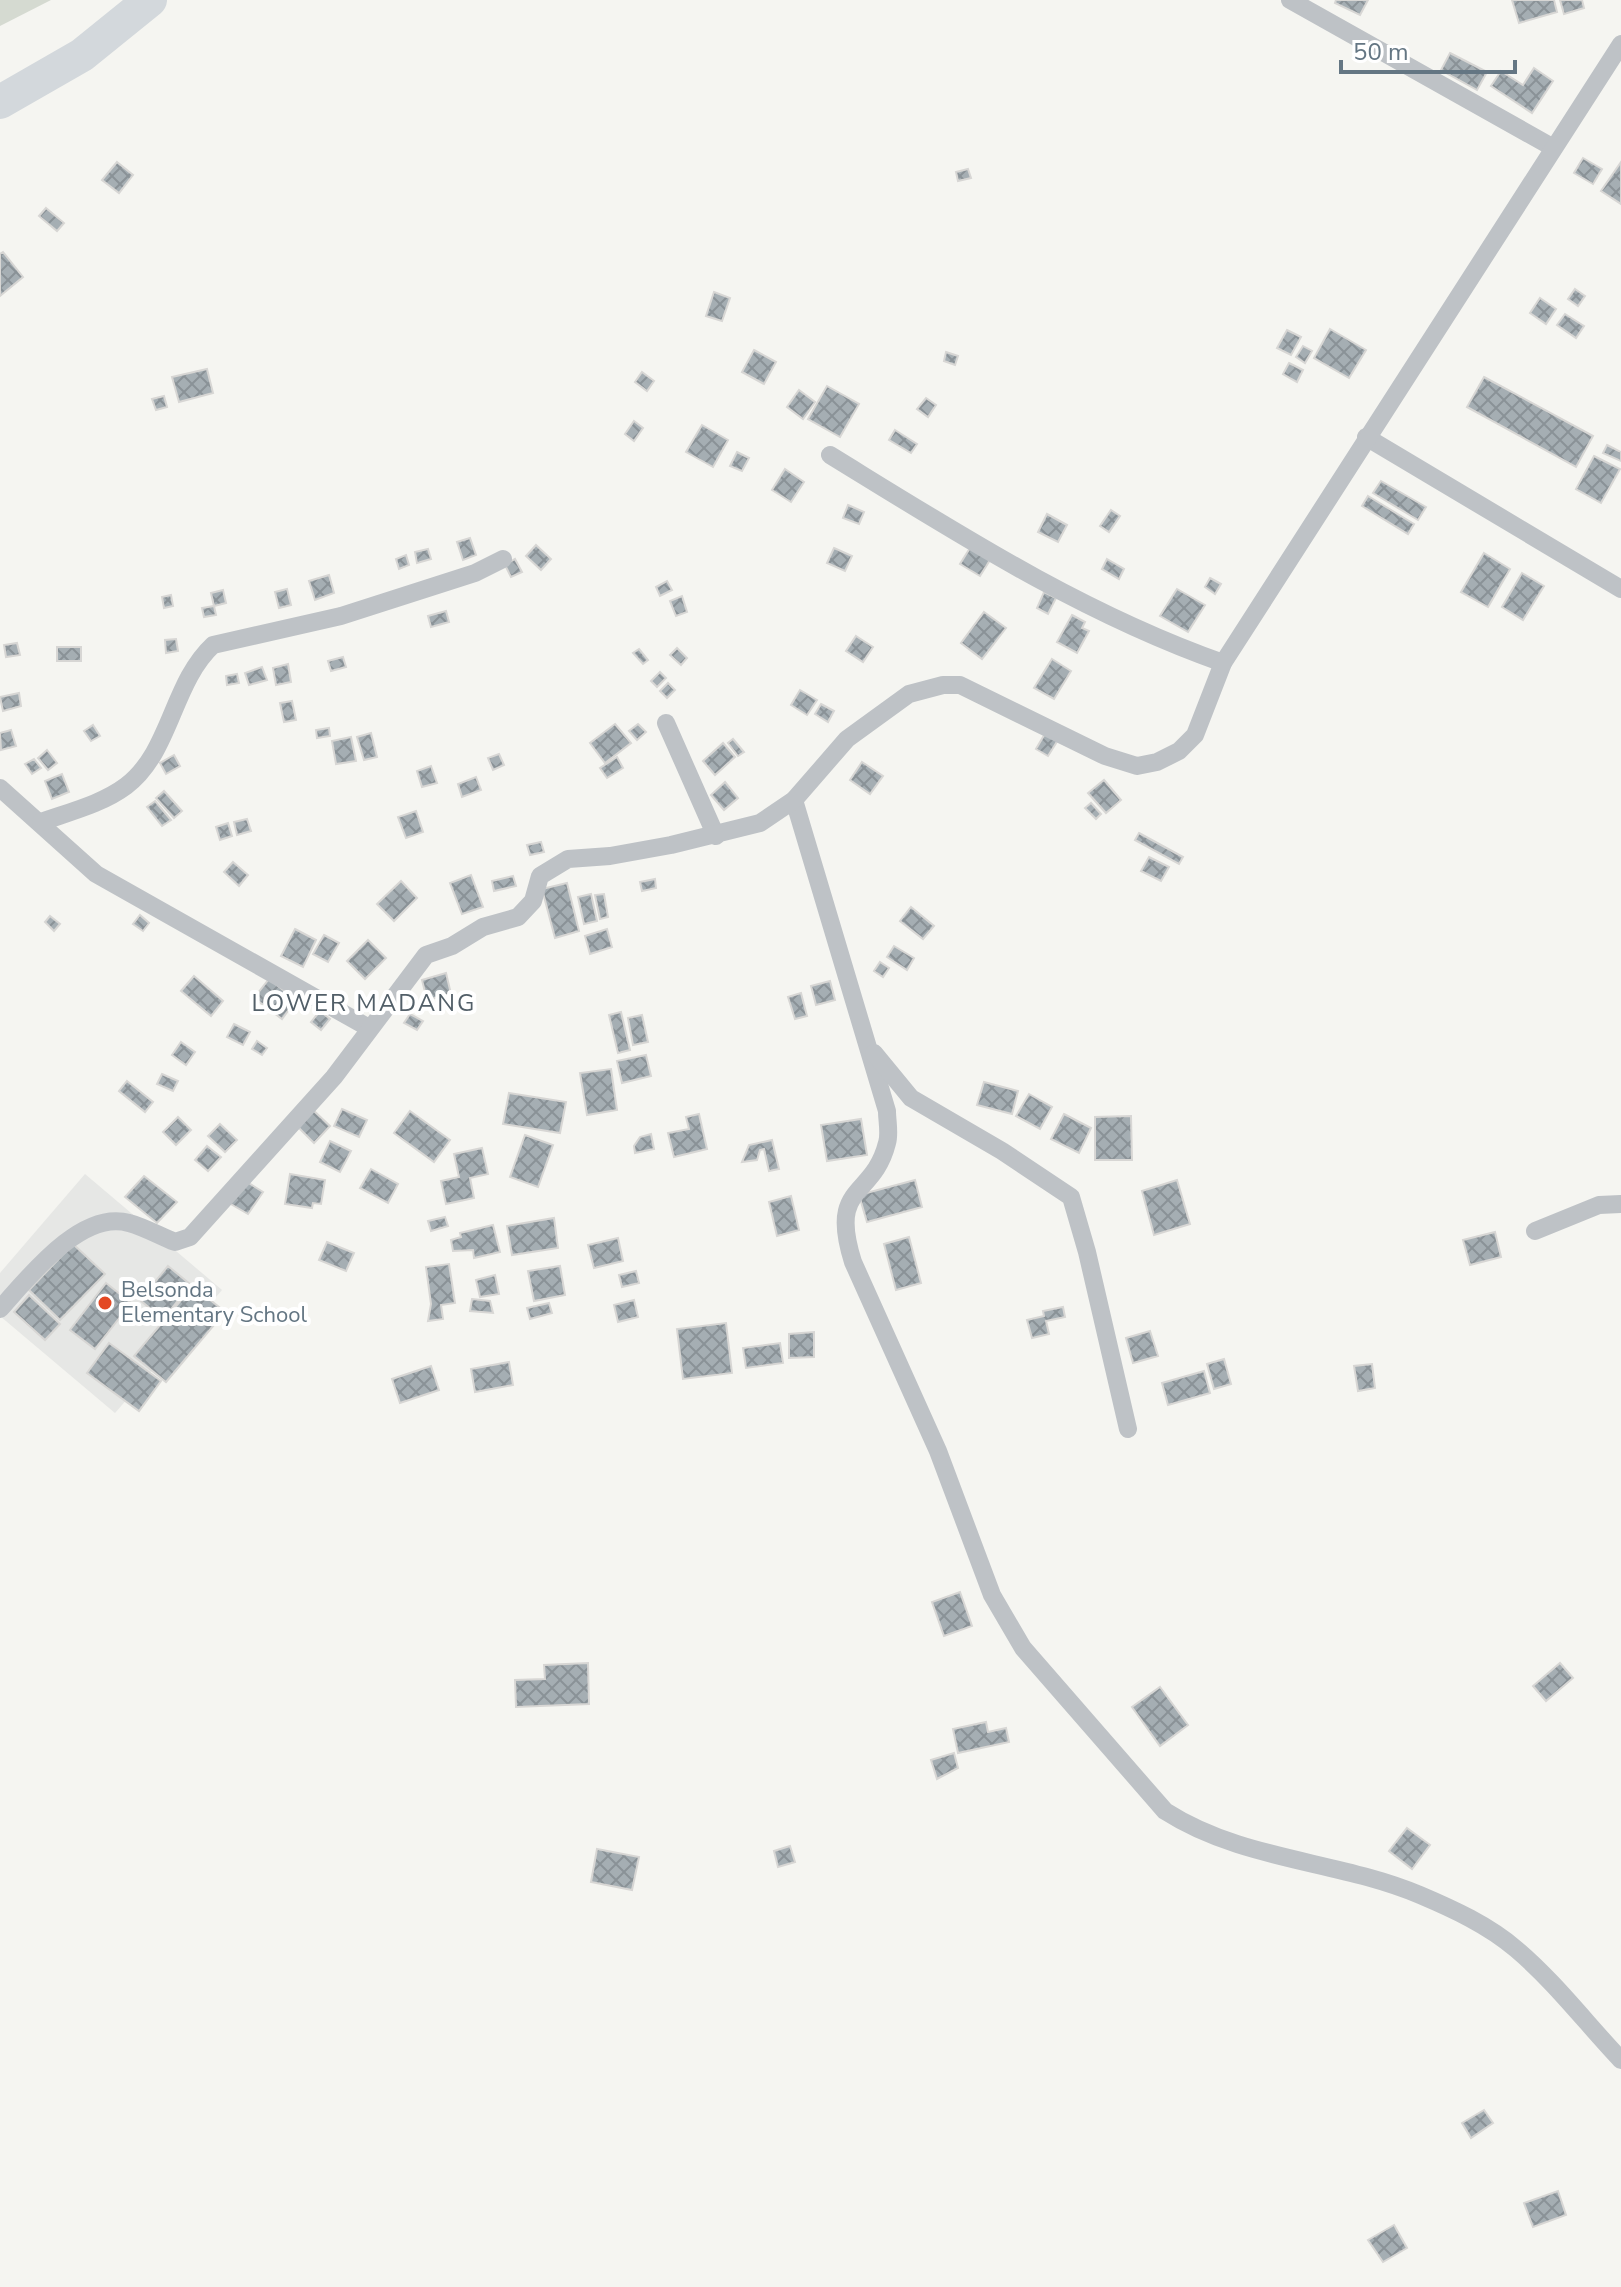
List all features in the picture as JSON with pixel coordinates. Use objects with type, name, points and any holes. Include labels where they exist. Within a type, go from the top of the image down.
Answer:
[{"type":"highway","points":[[0,102],[82,55],[150,0]]},
{"type":"street","points":[[1290,0],[1552,147]]},
{"type":"street","points":[[0,1309],[45,1259],[80,1233],[104,1221],[128,1222],[175,1242],[190,1237],[334,1077],[426,955],[452,946],[483,927],[518,917],[533,901],[540,876],[568,859],[610,856],[716,836],[760,823],[794,800],[847,739],[909,694],[943,685],[960,685],[1105,756],[1137,766],[1157,762],[1179,751],[1195,735],[1223,663],[1621,44]]},
{"type":"street","points":[[1366,437],[1621,589]]},
{"type":"street","points":[[830,455],[1041,584],[1165,643],[1223,663]]},
{"type":"street","points":[[41,822],[101,800],[127,786],[159,740],[198,658],[213,645],[341,616],[475,573],[503,559]]},
{"type":"street","points":[[666,723],[716,836]]},
{"type":"street","points":[[0,788],[96,874],[369,1028]]},
{"type":"street","points":[[794,800],[887,1111],[888,1142],[877,1165],[853,1194],[843,1220],[845,1237],[853,1262],[938,1451],[992,1595],[1023,1648],[1165,1811],[1190,1827],[1225,1841],[1382,1882],[1418,1894],[1478,1923],[1515,1948],[1621,2060]]},
{"type":"street","points":[[868,1046],[911,1098],[1002,1151],[1071,1197],[1087,1252],[1128,1429]]},
{"type":"street","points":[[1535,1231],[1599,1205],[1621,1204]]},
{"type":"shaded area","points":[[0,0],[51,0],[0,26]]},
{"type":"shaded area","name":"Belsonda Elementary School","points":[[85,1174],[222,1290],[115,1413],[0,1316],[0,1273]]},
{"type":"building","points":[[1336,0],[1368,0],[1360,15],[1335,3]]},
{"type":"building","points":[[1512,0],[1554,0],[1557,12],[1519,23]]},
{"type":"building","points":[[1560,0],[1582,0],[1584,8],[1564,14]]},
{"type":"building","points":[[1450,53],[1487,72],[1477,90],[1441,70]]},
{"type":"building","points":[[1534,68],[1553,81],[1532,113],[1491,86],[1501,71],[1523,85]]},
{"type":"building","points":[[1583,158],[1602,169],[1593,184],[1574,173]]},
{"type":"building","points":[[117,162],[133,175],[119,193],[102,180]]},
{"type":"building","points":[[1621,162],[1621,204],[1601,191]]},
{"type":"building","points":[[968,169],[971,178],[958,181],[956,172]]},
{"type":"building","points":[[46,208],[64,223],[57,231],[39,216]]},
{"type":"building","points":[[3,252],[23,277],[0,296],[0,254]]},
{"type":"building","points":[[1575,289],[1585,296],[1578,306],[1568,299]]},
{"type":"building","points":[[714,292],[730,298],[722,321],[706,316]]},
{"type":"building","points":[[1540,298],[1556,309],[1546,324],[1530,313]]},
{"type":"building","points":[[1565,314],[1584,326],[1576,338],[1557,325]]},
{"type":"building","points":[[1330,329],[1366,350],[1349,378],[1314,358]]},
{"type":"building","points":[[1287,330],[1301,337],[1291,355],[1277,348]]},
{"type":"building","points":[[1303,346],[1312,351],[1305,363],[1296,357]]},
{"type":"building","points":[[754,350],[776,362],[764,384],[742,372]]},
{"type":"building","points":[[946,352],[958,356],[955,365],[944,361]]},
{"type":"building","points":[[1289,363],[1303,370],[1297,382],[1283,374]]},
{"type":"building","points":[[207,369],[213,393],[179,402],[172,377]]},
{"type":"building","points":[[642,372],[654,381],[647,391],[635,382]]},
{"type":"building","points":[[1484,377],[1593,436],[1576,467],[1467,407]]},
{"type":"building","points":[[827,386],[859,404],[840,437],[808,419]]},
{"type":"building","points":[[799,390],[815,402],[803,419],[787,407]]},
{"type":"building","points":[[164,396],[167,407],[156,410],[152,399]]},
{"type":"building","points":[[926,398],[936,405],[928,417],[917,409]]},
{"type":"building","points":[[634,421],[643,428],[634,441],[625,434]]},
{"type":"building","points":[[702,425],[728,440],[713,467],[686,452]]},
{"type":"building","points":[[895,430],[917,444],[911,453],[889,440]]},
{"type":"building","points":[[1607,445],[1621,452],[1621,461],[1603,453]]},
{"type":"building","points":[[737,452],[749,458],[742,471],[730,466]]},
{"type":"building","points":[[1594,456],[1620,469],[1601,503],[1576,489]]},
{"type":"building","points":[[785,469],[804,482],[791,502],[772,490]]},
{"type":"building","points":[[1381,481],[1426,507],[1418,520],[1373,493]]},
{"type":"building","points":[[1368,496],[1414,524],[1408,534],[1362,506]]},
{"type":"building","points":[[848,505],[864,512],[859,524],[843,518]]},
{"type":"building","points":[[1111,510],[1120,516],[1109,532],[1100,526]]},
{"type":"building","points":[[1047,514],[1067,525],[1058,542],[1038,532]]},
{"type":"building","points":[[470,538],[476,555],[463,560],[457,542]]},
{"type":"building","points":[[536,545],[551,559],[541,570],[526,556]]},
{"type":"building","points":[[834,548],[852,556],[845,571],[827,563]]},
{"type":"building","points":[[970,548],[990,560],[980,576],[960,564]]},
{"type":"building","points":[[428,549],[431,559],[417,563],[415,552]]},
{"type":"building","points":[[1484,553],[1510,569],[1488,607],[1461,592]]},
{"type":"building","points":[[406,555],[409,565],[399,569],[396,559]]},
{"type":"building","points":[[515,559],[522,572],[511,577],[505,565]]},
{"type":"building","points":[[1107,559],[1124,569],[1119,579],[1102,569]]},
{"type":"building","points":[[1522,573],[1544,586],[1523,620],[1502,607]]},
{"type":"building","points":[[329,575],[334,593],[315,600],[309,581]]},
{"type":"building","points":[[1210,578],[1221,584],[1215,594],[1205,587]]},
{"type":"building","points":[[667,581],[672,590],[660,596],[656,587]]},
{"type":"building","points":[[287,589],[291,605],[279,608],[275,592]]},
{"type":"building","points":[[1177,589],[1205,605],[1188,632],[1160,616]]},
{"type":"building","points":[[223,590],[226,603],[214,606],[211,593]]},
{"type":"building","points":[[1044,592],[1056,598],[1048,614],[1037,608]]},
{"type":"building","points":[[171,595],[173,606],[164,608],[162,597]]},
{"type":"building","points":[[682,596],[687,612],[676,616],[670,601]]},
{"type":"building","points":[[214,606],[216,615],[204,617],[202,608]]},
{"type":"building","points":[[446,611],[449,622],[431,627],[428,616]]},
{"type":"building","points":[[984,612],[1006,628],[982,659],[961,643]]},
{"type":"building","points":[[1072,615],[1085,622],[1082,628],[1089,631],[1077,653],[1057,642]]},
{"type":"building","points":[[856,636],[873,647],[863,662],[846,651]]},
{"type":"building","points":[[176,639],[178,651],[166,653],[165,640]]},
{"type":"building","points":[[17,643],[20,655],[6,657],[4,645]]},
{"type":"building","points":[[57,647],[81,647],[81,661],[57,661]]},
{"type":"building","points":[[677,648],[687,658],[681,665],[670,655]]},
{"type":"building","points":[[639,649],[648,660],[643,664],[633,653]]},
{"type":"building","points":[[343,657],[346,667],[331,671],[328,661]]},
{"type":"building","points":[[1052,659],[1071,671],[1054,699],[1034,688]]},
{"type":"building","points":[[288,664],[291,682],[276,685],[273,668]]},
{"type":"building","points":[[262,667],[267,680],[249,685],[245,673]]},
{"type":"building","points":[[660,672],[666,678],[657,687],[651,681]]},
{"type":"building","points":[[237,674],[239,683],[227,685],[226,676]]},
{"type":"building","points":[[668,683],[675,690],[667,698],[660,691]]},
{"type":"building","points":[[800,690],[817,700],[807,715],[791,705]]},
{"type":"building","points":[[19,693],[21,706],[3,711],[0,697]]},
{"type":"building","points":[[292,701],[296,720],[284,722],[280,703]]},
{"type":"building","points":[[821,704],[834,711],[828,722],[815,714]]},
{"type":"building","points":[[615,724],[631,743],[605,763],[590,743]]},
{"type":"building","points":[[638,724],[646,732],[637,740],[629,731]]},
{"type":"building","points":[[93,725],[100,736],[91,741],[84,731]]},
{"type":"building","points":[[329,728],[330,736],[317,738],[316,730]]},
{"type":"building","points":[[11,730],[16,746],[1,750],[0,733]]},
{"type":"building","points":[[1046,732],[1058,740],[1048,756],[1036,749]]},
{"type":"building","points":[[371,733],[377,757],[364,760],[357,737]]},
{"type":"building","points":[[351,737],[356,761],[336,764],[332,741]]},
{"type":"building","points":[[733,739],[744,752],[738,756],[728,743]]},
{"type":"building","points":[[723,743],[735,757],[715,775],[703,761]]},
{"type":"building","points":[[47,750],[57,763],[48,770],[38,758]]},
{"type":"building","points":[[499,754],[504,765],[493,770],[488,758]]},
{"type":"building","points":[[174,755],[180,766],[166,774],[160,763]]},
{"type":"building","points":[[617,757],[623,768],[607,778],[600,768]]},
{"type":"building","points":[[34,759],[41,768],[32,774],[25,764]]},
{"type":"building","points":[[862,762],[883,776],[870,794],[850,780]]},
{"type":"building","points":[[431,766],[437,783],[422,787],[417,771]]},
{"type":"building","points":[[62,774],[69,792],[52,799],[45,781]]},
{"type":"building","points":[[476,777],[481,790],[462,797],[458,784]]},
{"type":"building","points":[[1104,780],[1121,800],[1106,813],[1088,793]]},
{"type":"building","points":[[725,782],[738,798],[724,810],[711,795]]},
{"type":"building","points":[[164,791],[182,811],[174,818],[156,798]]},
{"type":"building","points":[[155,801],[171,820],[162,826],[147,807]]},
{"type":"building","points":[[1091,803],[1101,814],[1096,819],[1085,808]]},
{"type":"building","points":[[416,811],[423,832],[406,838],[398,817]]},
{"type":"building","points":[[247,819],[251,831],[237,835],[234,822]]},
{"type":"building","points":[[228,823],[232,836],[220,840],[216,827]]},
{"type":"building","points":[[1139,833],[1183,857],[1179,864],[1135,840]]},
{"type":"building","points":[[541,842],[544,852],[530,855],[527,845]]},
{"type":"building","points":[[1149,857],[1169,867],[1161,881],[1141,871]]},
{"type":"building","points":[[233,862],[248,875],[239,886],[224,872]]},
{"type":"building","points":[[471,875],[483,907],[462,914],[450,883]]},
{"type":"building","points":[[513,876],[516,886],[494,891],[492,881]]},
{"type":"building","points":[[655,879],[656,888],[642,891],[640,882]]},
{"type":"building","points":[[401,881],[417,898],[394,921],[377,904]]},
{"type":"building","points":[[567,883],[579,931],[555,938],[542,889]]},
{"type":"building","points":[[591,894],[597,921],[584,924],[578,897]]},
{"type":"building","points":[[604,894],[608,917],[600,919],[595,895]]},
{"type":"building","points":[[911,907],[934,926],[923,939],[900,921]]},
{"type":"building","points":[[140,915],[149,923],[143,931],[133,924]]},
{"type":"building","points":[[50,916],[60,924],[54,931],[45,922]]},
{"type":"building","points":[[295,929],[316,940],[303,967],[281,956]]},
{"type":"building","points":[[607,929],[612,947],[590,954],[585,936]]},
{"type":"building","points":[[324,935],[339,943],[328,962],[313,954]]},
{"type":"building","points":[[368,940],[386,958],[365,979],[347,961]]},
{"type":"building","points":[[894,946],[914,958],[907,970],[887,957]]},
{"type":"building","points":[[880,962],[889,968],[883,977],[874,971]]},
{"type":"building","points":[[446,973],[451,994],[427,1000],[422,980]]},
{"type":"building","points":[[194,976],[223,1001],[211,1016],[181,991]]},
{"type":"building","points":[[269,979],[296,1000],[282,1019],[254,998]]},
{"type":"building","points":[[830,981],[835,1000],[816,1005],[811,986]]},
{"type":"building","points":[[801,993],[807,1016],[795,1019],[788,997]]},
{"type":"building","points":[[320,1011],[330,1019],[321,1030],[311,1022]]},
{"type":"building","points":[[621,1012],[630,1050],[618,1053],[609,1015]]},
{"type":"building","points":[[410,1014],[423,1021],[417,1030],[404,1023]]},
{"type":"building","points":[[642,1015],[648,1042],[633,1045],[628,1018]]},
{"type":"building","points":[[234,1024],[250,1032],[243,1045],[227,1037]]},
{"type":"building","points":[[257,1041],[267,1048],[262,1055],[252,1049]]},
{"type":"building","points":[[181,1042],[195,1052],[186,1065],[172,1055]]},
{"type":"building","points":[[646,1055],[651,1076],[622,1083],[617,1061]]},
{"type":"building","points":[[611,1069],[617,1110],[587,1115],[580,1073]]},
{"type":"building","points":[[162,1074],[178,1081],[173,1091],[157,1084]]},
{"type":"building","points":[[127,1081],[153,1102],[145,1112],[119,1091]]},
{"type":"building","points":[[984,1082],[1018,1091],[1012,1114],[977,1105]]},
{"type":"building","points":[[509,1093],[566,1102],[560,1133],[503,1124]]},
{"type":"building","points":[[1029,1094],[1052,1107],[1040,1129],[1016,1116]]},
{"type":"building","points":[[312,1109],[330,1126],[314,1143],[297,1126]]},
{"type":"building","points":[[342,1109],[367,1120],[359,1137],[334,1126]]},
{"type":"building","points":[[410,1111],[450,1140],[434,1162],[394,1133]]},
{"type":"building","points":[[699,1114],[707,1149],[674,1157],[668,1133],[689,1129],[686,1117]]},
{"type":"building","points":[[1064,1114],[1091,1128],[1079,1153],[1051,1139]]},
{"type":"building","points":[[1131,1116],[1132,1160],[1095,1160],[1095,1117]]},
{"type":"building","points":[[178,1117],[191,1130],[176,1145],[163,1132]]},
{"type":"building","points":[[861,1119],[867,1155],[827,1161],[821,1125]]},
{"type":"building","points":[[220,1124],[237,1140],[225,1152],[208,1136]]},
{"type":"building","points":[[651,1134],[654,1149],[635,1153],[634,1146],[640,1137]]},
{"type":"building","points":[[525,1135],[553,1145],[538,1187],[510,1177]]},
{"type":"building","points":[[772,1140],[779,1169],[769,1171],[764,1149],[760,1150],[757,1160],[742,1162],[749,1145]]},
{"type":"building","points":[[330,1141],[351,1151],[340,1172],[320,1162]]},
{"type":"building","points":[[207,1146],[221,1157],[208,1171],[195,1160]]},
{"type":"building","points":[[482,1148],[488,1174],[470,1178],[474,1198],[446,1204],[441,1181],[459,1177],[454,1154]]},
{"type":"building","points":[[371,1169],[398,1184],[388,1203],[360,1188]]},
{"type":"building","points":[[290,1174],[325,1180],[321,1204],[313,1203],[312,1208],[285,1204]]},
{"type":"building","points":[[144,1176],[177,1202],[157,1223],[125,1197]]},
{"type":"building","points":[[244,1180],[263,1192],[248,1214],[229,1203]]},
{"type":"building","points":[[915,1180],[922,1207],[867,1222],[859,1195]]},
{"type":"building","points":[[1177,1180],[1190,1224],[1154,1235],[1142,1191]]},
{"type":"building","points":[[791,1196],[799,1230],[777,1236],[769,1202]]},
{"type":"building","points":[[445,1217],[448,1226],[431,1231],[428,1221]]},
{"type":"building","points":[[554,1218],[558,1248],[512,1255],[507,1226]]},
{"type":"building","points":[[493,1225],[500,1252],[474,1258],[473,1250],[453,1251],[451,1240],[461,1237],[460,1233]]},
{"type":"building","points":[[1495,1232],[1501,1257],[1470,1265],[1463,1240]]},
{"type":"building","points":[[909,1237],[921,1283],[896,1290],[884,1244]]},
{"type":"building","points":[[618,1238],[623,1261],[594,1268],[588,1245]]},
{"type":"building","points":[[327,1242],[354,1253],[346,1271],[319,1260]]},
{"type":"building","points":[[73,1244],[105,1274],[60,1320],[29,1290]]},
{"type":"building","points":[[449,1264],[455,1303],[441,1305],[443,1319],[428,1321],[431,1304],[426,1267]]},
{"type":"building","points":[[168,1266],[191,1285],[163,1319],[140,1300]]},
{"type":"building","points":[[560,1266],[565,1295],[534,1301],[528,1271]]},
{"type":"building","points":[[636,1271],[639,1283],[622,1287],[619,1275]]},
{"type":"building","points":[[495,1275],[499,1294],[480,1297],[476,1280]]},
{"type":"building","points":[[106,1283],[131,1303],[95,1349],[70,1330]]},
{"type":"building","points":[[193,1286],[225,1312],[166,1382],[134,1356]]},
{"type":"building","points":[[29,1295],[60,1324],[45,1340],[14,1312]]},
{"type":"building","points":[[472,1299],[490,1301],[493,1313],[470,1311]]},
{"type":"building","points":[[634,1300],[638,1317],[618,1322],[614,1305]]},
{"type":"building","points":[[549,1303],[552,1313],[530,1319],[527,1308]]},
{"type":"building","points":[[1063,1307],[1065,1317],[1046,1321],[1049,1334],[1032,1338],[1027,1320],[1044,1316],[1043,1311]]},
{"type":"building","points":[[726,1323],[732,1373],[683,1379],[677,1329]]},
{"type":"building","points":[[1150,1331],[1158,1356],[1133,1363],[1126,1338]]},
{"type":"building","points":[[814,1332],[814,1357],[789,1358],[789,1334]]},
{"type":"building","points":[[109,1343],[161,1381],[139,1411],[87,1373]]},
{"type":"building","points":[[780,1343],[783,1363],[746,1368],[743,1348]]},
{"type":"building","points":[[1224,1359],[1231,1384],[1214,1389],[1207,1364]]},
{"type":"building","points":[[509,1362],[513,1385],[475,1392],[471,1369]]},
{"type":"building","points":[[1372,1364],[1375,1388],[1358,1391],[1354,1366]]},
{"type":"building","points":[[431,1366],[439,1390],[400,1403],[392,1379]]},
{"type":"building","points":[[1204,1371],[1210,1393],[1168,1405],[1162,1383]]},
{"type":"building","points":[[960,1592],[972,1626],[944,1636],[932,1602]]},
{"type":"building","points":[[588,1663],[589,1704],[516,1707],[515,1680],[545,1679],[544,1665]]},
{"type":"building","points":[[1560,1663],[1573,1678],[1546,1701],[1533,1686]]},
{"type":"building","points":[[1160,1687],[1188,1725],[1160,1746],[1132,1707]]},
{"type":"building","points":[[986,1722],[988,1732],[1006,1728],[1009,1742],[958,1753],[953,1729]]},
{"type":"building","points":[[954,1753],[958,1768],[937,1779],[931,1760]]},
{"type":"building","points":[[1407,1828],[1430,1845],[1412,1869],[1389,1851]]},
{"type":"building","points":[[790,1846],[795,1862],[778,1867],[774,1851]]},
{"type":"building","points":[[597,1849],[639,1857],[632,1890],[591,1882]]},
{"type":"building","points":[[1484,2110],[1493,2123],[1471,2138],[1462,2123]]},
{"type":"building","points":[[1558,2191],[1566,2215],[1533,2227],[1524,2203]]},
{"type":"building","points":[[1394,2225],[1407,2248],[1383,2262],[1368,2240]]},
{"type":"place","name":"Belsonda Elementary School","points":[[105,1303]]},
{"type":"district","name":"LOWER MADANG","points":[[364,1003]]}]
